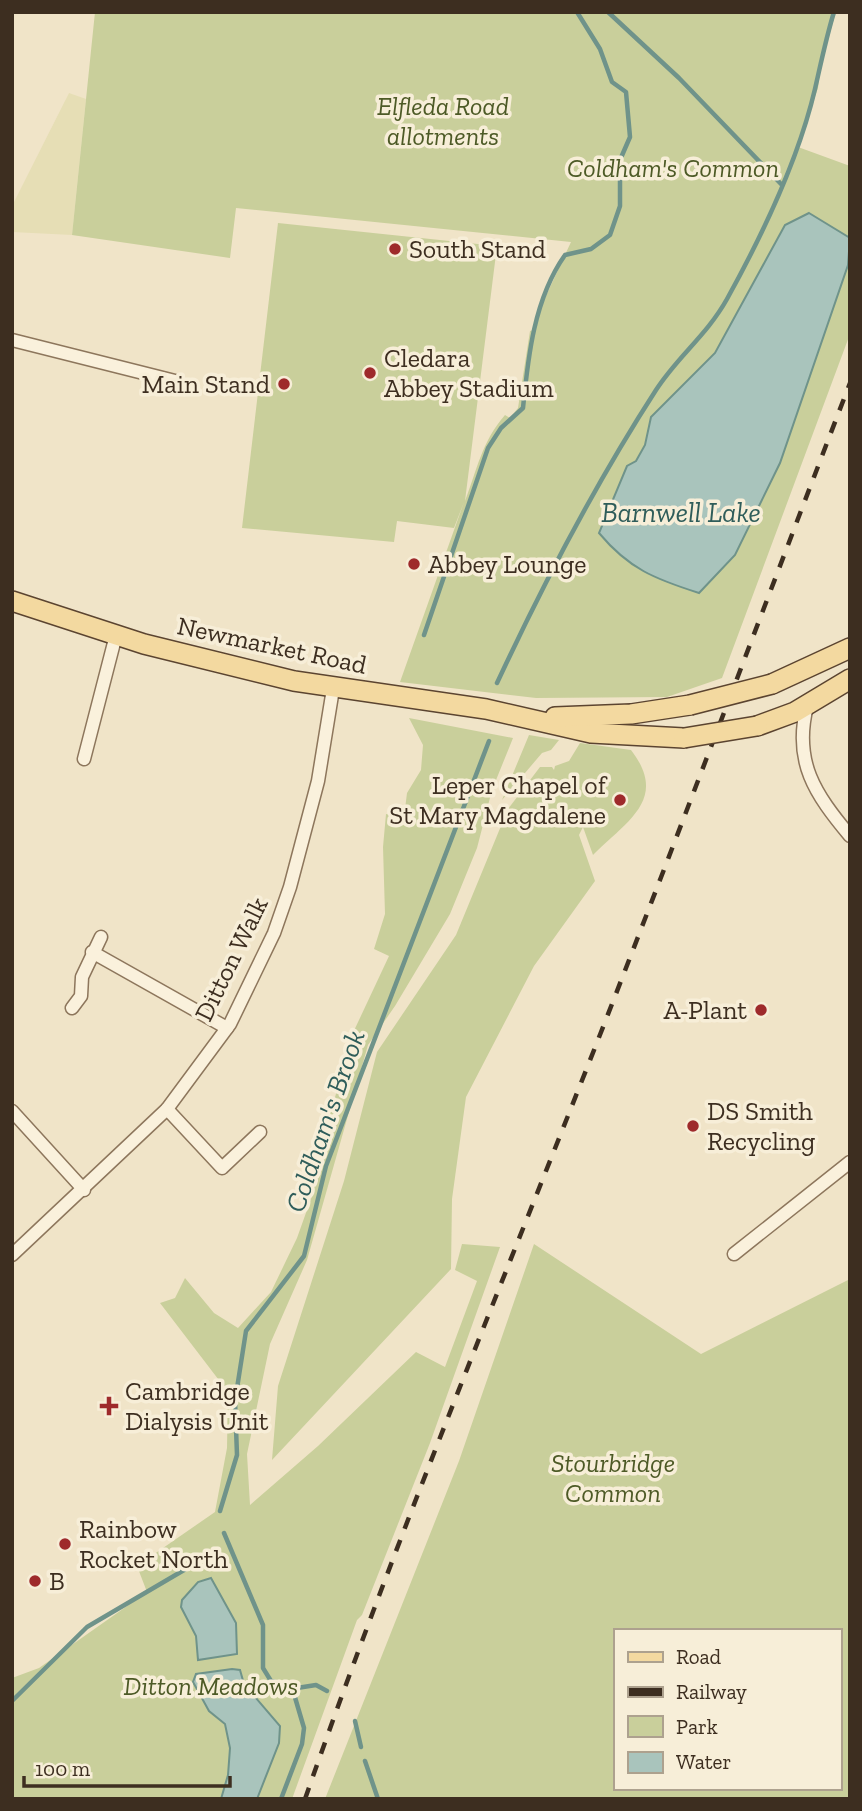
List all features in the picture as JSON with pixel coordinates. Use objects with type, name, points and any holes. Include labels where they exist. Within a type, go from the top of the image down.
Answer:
[{"type":"main road","name":"Newmarket Road","points":[[14,606],[254,673],[334,689],[526,717],[591,733],[675,738],[757,726],[807,706],[850,679]]},
{"type":"main road","name":"Newmarket Road","points":[[526,717],[663,711],[772,684],[850,648]]},
{"type":"main road","points":[[663,711],[654,725],[675,738]]},
{"type":"street","points":[[12,340],[175,381]]},
{"type":"street","points":[[84,759],[82,744],[117,635]]},
{"type":"street","name":"Ditton Walk","points":[[15,1246],[84,1191],[167,1109],[227,1028],[274,933],[290,887],[318,781],[334,689]]},
{"type":"street","points":[[807,706],[800,744],[807,770],[822,802],[850,836]]},
{"type":"street","points":[[72,1009],[81,996],[82,977],[101,937]]},
{"type":"street","points":[[92,952],[227,1028]]},
{"type":"street","points":[[167,1109],[222,1168],[256,1135],[243,1128]]},
{"type":"street","points":[[12,1111],[84,1191]]},
{"type":"street","points":[[734,1254],[850,1162]]},
{"type":"shaded area","points":[[69,93],[86,99],[72,235],[12,232],[12,206]]},
{"type":"green space","points":[[95,12],[836,12],[821,64],[818,88],[798,147],[850,166],[850,334],[722,678],[667,697],[536,698],[400,682],[464,502],[454,528],[397,521],[394,542],[242,528],[278,223],[497,246],[465,501],[491,435],[505,415],[510,418],[518,408],[530,331],[536,329],[538,313],[571,242],[236,208],[230,258],[72,235]],"holes":[[[785,225],[849,238],[848,266],[780,463],[735,555],[599,533],[627,466],[636,461],[645,445],[651,417],[715,353]]]},
{"type":"green space","name":"Ditton Meadows","points":[[409,718],[513,738],[492,790],[477,848],[450,914],[395,1006],[368,1045],[307,1260],[270,1344],[247,1454],[250,1505],[318,1446],[416,1352],[445,1367],[477,1281],[455,1270],[462,1244],[500,1247],[430,1443],[362,1615],[357,1620],[292,1799],[12,1799],[12,1678],[39,1668],[147,1592],[137,1566],[215,1512],[227,1448],[228,1392],[160,1303],[175,1298],[185,1278],[214,1313],[238,1328],[271,1292],[297,1238],[312,1196],[318,1150],[344,1069],[344,1052],[389,956],[374,949],[385,914],[383,847],[386,814],[404,817],[407,793],[421,770],[423,745]]},
{"type":"green space","points":[[529,735],[559,740],[551,750],[542,753],[502,800]]},
{"type":"green space","points":[[580,743],[631,750],[642,767],[646,782],[645,796],[630,820],[593,855],[583,827],[579,835],[595,881],[534,966],[466,1097],[452,1199],[451,1269],[272,1460],[278,1386],[344,1181],[377,1052],[456,935],[508,809],[540,767],[552,767],[554,770],[555,766],[569,761]]},
{"type":"green space","name":"Stourbridge Common","points":[[534,1244],[701,1354],[850,1279],[850,1799],[325,1799],[459,1461]]},
{"type":"water","name":"Barnwell Lake","points":[[809,213],[850,238],[848,265],[780,463],[735,555],[699,593],[669,583],[632,564],[599,533],[627,466],[636,461],[645,445],[651,417],[715,353],[785,225]]},
{"type":"water","points":[[211,1578],[236,1623],[237,1654],[198,1660],[196,1636],[181,1607],[182,1600],[198,1582]]},
{"type":"water","points":[[240,1670],[244,1684],[280,1726],[279,1743],[257,1799],[221,1799],[228,1775],[230,1748],[225,1724],[209,1711],[193,1682],[196,1674]]},
{"type":"waterway","name":"Coldham's Brook","points":[[424,635],[488,448],[501,428],[523,408],[534,329],[554,272],[565,255],[591,249],[610,235],[620,206],[620,160],[630,137],[626,92],[612,82],[600,49],[577,12]]},
{"type":"waterway","points":[[608,12],[679,78],[782,185]]},
{"type":"waterway","points":[[497,683],[552,570],[633,426],[664,378],[719,312],[754,249],[799,143],[834,12]]},
{"type":"waterway","name":"Coldham's Brook","points":[[220,1511],[237,1455],[235,1401],[246,1331],[304,1256],[326,1166],[489,741]]},
{"type":"waterway","name":"Coldham's Brook","points":[[224,1533],[263,1625],[263,1668],[271,1681],[297,1688],[316,1685],[327,1691]]},
{"type":"waterway","points":[[12,1701],[87,1627],[196,1563]]},
{"type":"waterway","points":[[281,1799],[302,1744],[304,1728],[294,1694],[297,1688]]},
{"type":"waterway","name":"Coldham's Brook","points":[[355,1721],[361,1747]]},
{"type":"waterway","name":"Coldham's Brook","points":[[365,1761],[378,1799]]},
{"type":"railway","points":[[305,1799],[410,1515],[628,962],[850,383]]},
{"type":"place","name":"South Stand","points":[[395,249]]},
{"type":"place","name":"Cledara Abbey Stadium","points":[[370,373]]},
{"type":"place","name":"Main Stand","points":[[284,384]]},
{"type":"place","name":"Abbey Lounge","points":[[414,564]]},
{"type":"place","name":"Leper Chapel of St Mary Magdalene","points":[[620,800]]},
{"type":"place","name":"A-Plant","points":[[761,1010]]},
{"type":"place","name":"DS Smith Recycling","points":[[693,1126]]},
{"type":"place","name":"Cambridge Dialysis Unit","points":[[109,1406]]},
{"type":"place","name":"Rainbow Rocket North","points":[[65,1544]]},
{"type":"place","name":"B","points":[[35,1581]]},
{"type":"park label","name":"Elfleda Road allotments","points":[[443,121]]},
{"type":"park label","name":"Coldham's Common","points":[[673,168]]}]
